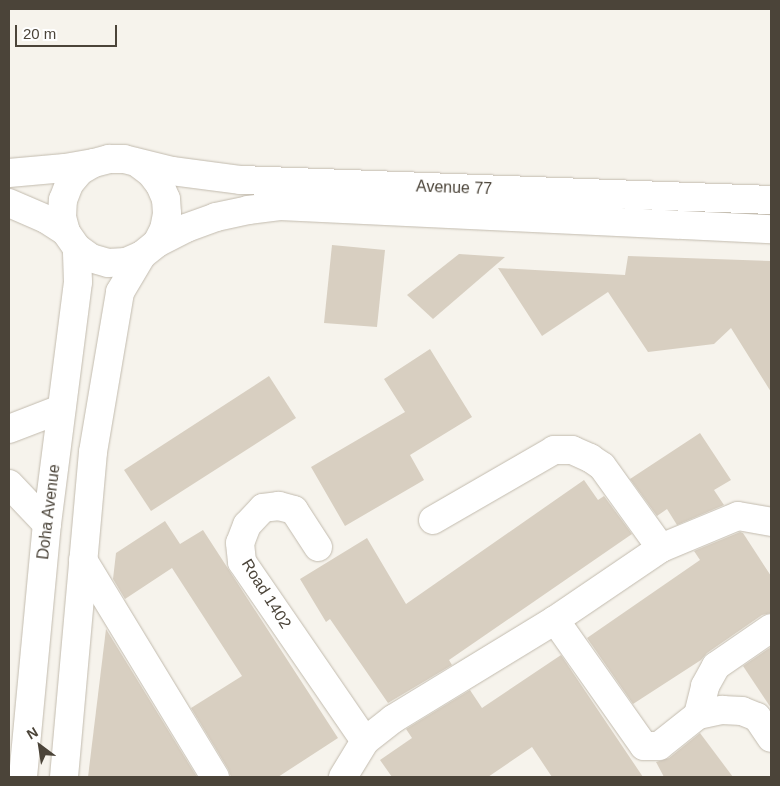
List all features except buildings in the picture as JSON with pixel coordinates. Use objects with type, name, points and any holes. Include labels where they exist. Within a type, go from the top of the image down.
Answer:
[{"type":"street","points":[[9,173],[65,168],[109,159],[124,160],[138,164],[151,173],[160,185],[166,199],[167,214],[164,228],[120,292],[93,452],[64,777]]},
{"type":"street","points":[[72,240],[62,216],[66,192],[80,171],[94,162]]},
{"type":"street","name":"Avenue 77","points":[[138,164],[242,180],[771,200]]},
{"type":"street","points":[[9,203],[46,219],[91,258],[108,263],[126,262],[150,249]]},
{"type":"street","name":"Avenue 77","points":[[150,249],[186,228],[216,217],[280,206],[771,229]]},
{"type":"street","name":"Doha Avenue","points":[[23,777],[47,524],[78,282],[72,240]]},
{"type":"street","points":[[9,429],[61,410]]},
{"type":"street","points":[[433,520],[554,450],[572,450],[602,466],[661,548]]},
{"type":"street","points":[[9,484],[47,524]]},
{"type":"street","name":"Road 1402","points":[[318,547],[294,510],[279,506],[263,508],[247,525],[240,543],[242,562],[365,741]]},
{"type":"street","points":[[343,777],[365,741],[393,719],[555,620],[661,548],[738,516],[771,522]]},
{"type":"street","points":[[83,560],[215,777]]},
{"type":"street","points":[[555,620],[644,746],[659,746],[698,715],[722,710],[742,710],[757,717],[771,738]]},
{"type":"street","points":[[698,715],[705,686],[716,666],[771,628]]}]
